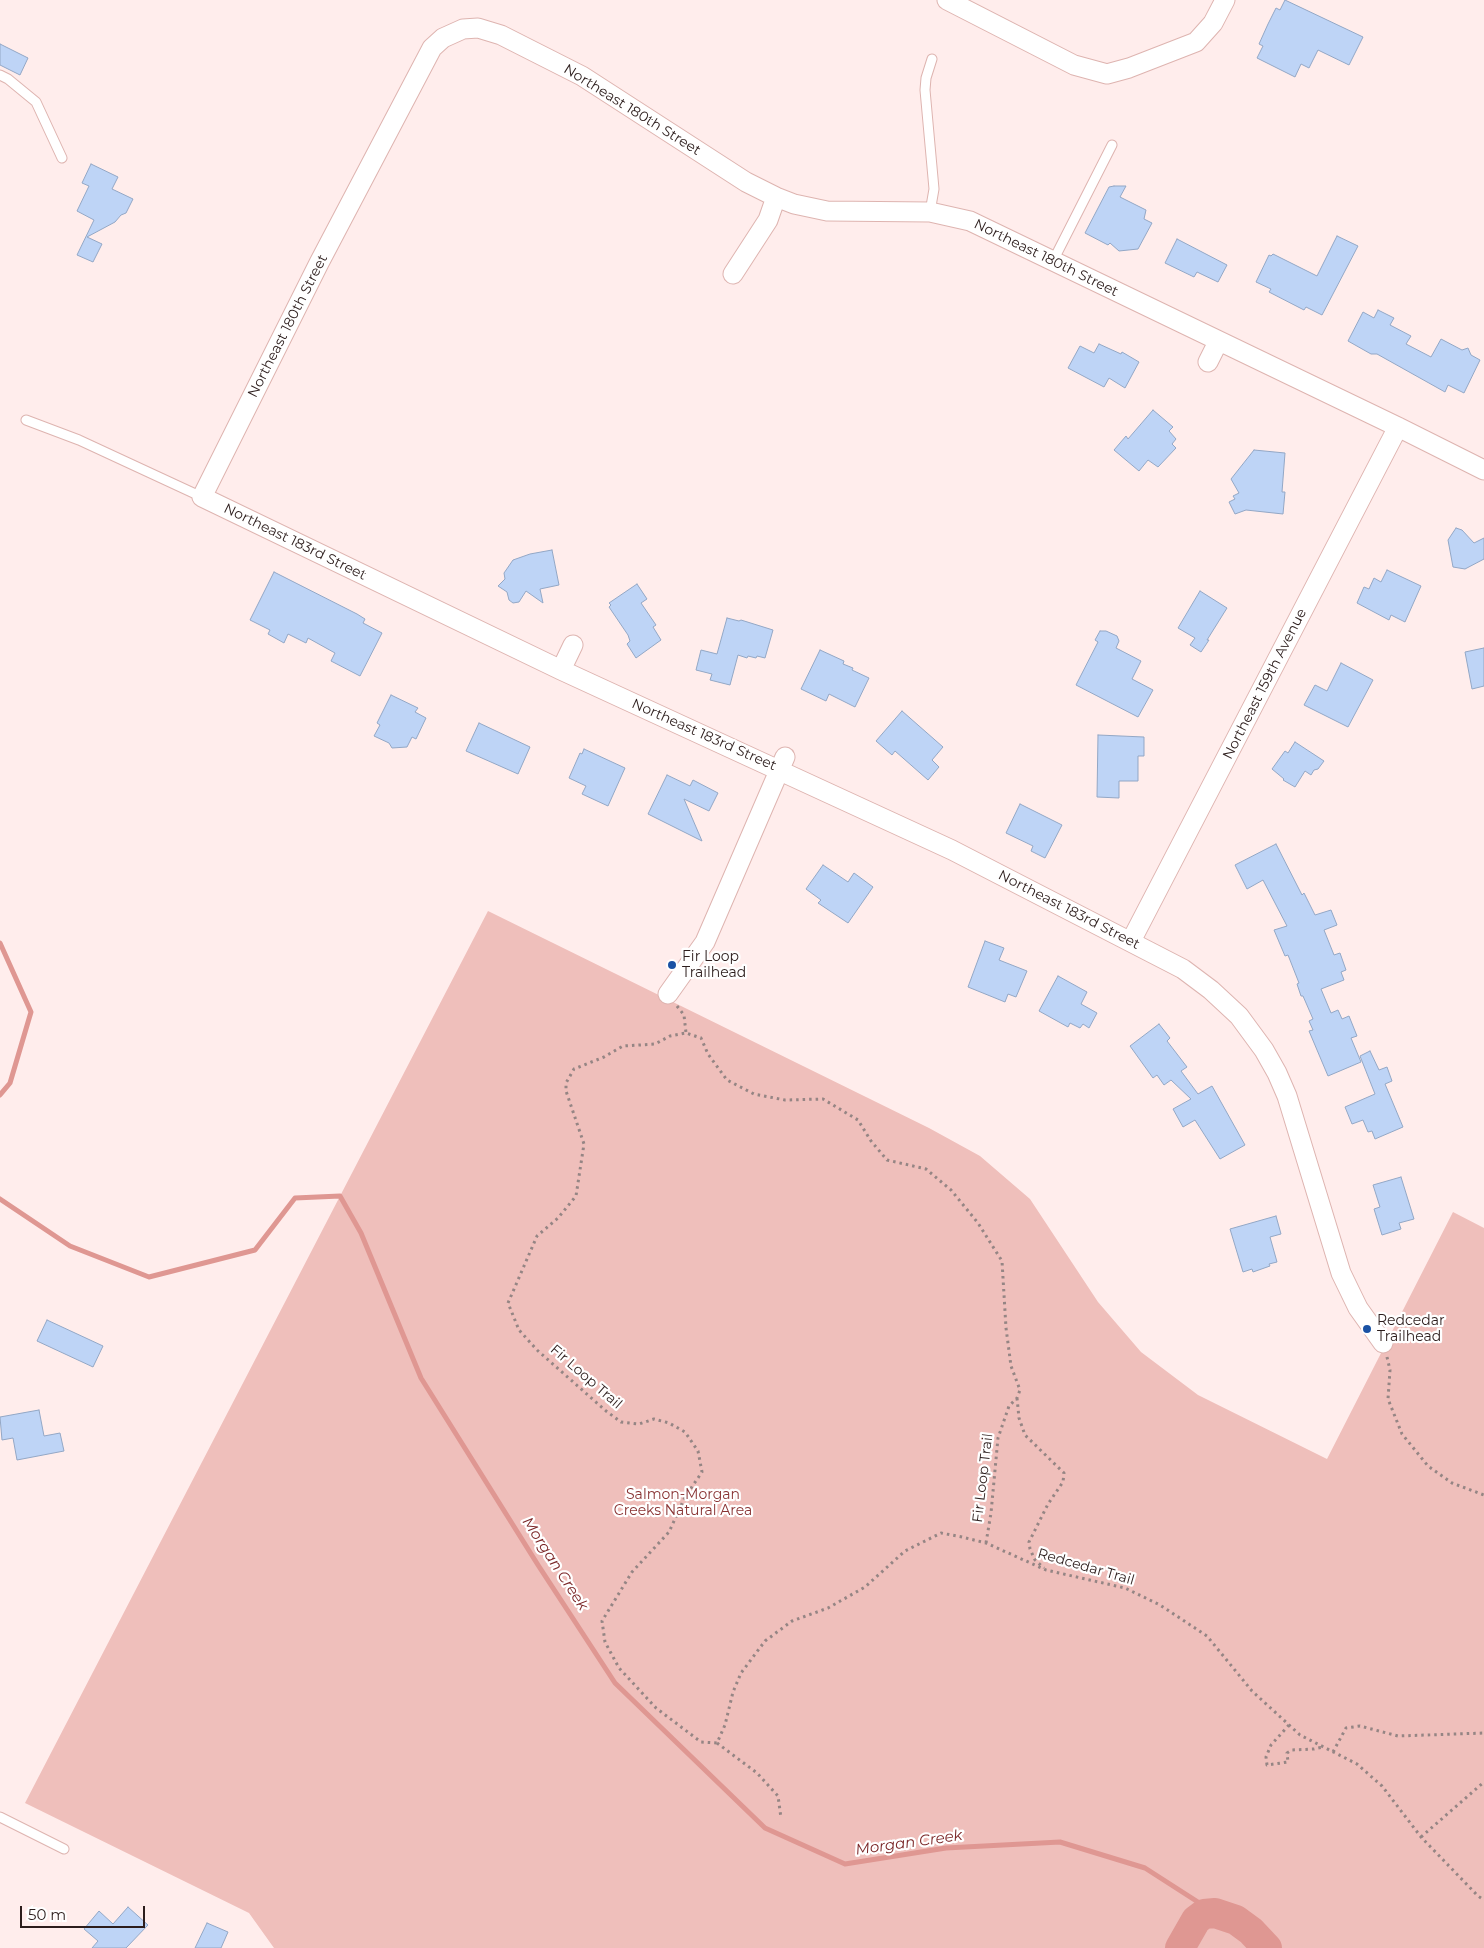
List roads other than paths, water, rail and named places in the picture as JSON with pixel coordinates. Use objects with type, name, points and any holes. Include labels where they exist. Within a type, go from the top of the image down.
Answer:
[{"type":"street","points":[[947,0],[1074,65],[1107,74],[1129,68],[1196,42],[1213,24],[1225,0]]},
{"type":"street","name":"Northeast 180th Street","points":[[202,497],[319,263],[432,48],[443,38],[463,29],[478,28],[501,35],[582,76],[746,182],[776,197],[794,204],[827,211],[930,212],[970,221],[1484,470]]},
{"type":"street","points":[[733,274],[768,220],[776,197]]},
{"type":"street","points":[[1208,362],[1218,342]]},
{"type":"street","name":"Northeast 159th Avenue","points":[[1131,942],[1398,427]]},
{"type":"street","name":"Northeast 183rd Street","points":[[202,497],[561,670],[782,763],[1131,942],[1183,970],[1211,990],[1239,1016],[1264,1050],[1287,1096],[1341,1273],[1358,1308],[1383,1343]]},
{"type":"street","points":[[561,670],[573,645]]},
{"type":"street","points":[[668,994],[705,942],[782,763]]},
{"type":"lane","points":[[930,212],[934,189],[925,90],[926,78],[932,59]]},
{"type":"lane","points":[[0,75],[36,102],[62,158]]},
{"type":"lane","points":[[1053,261],[1112,145]]},
{"type":"lane","name":"Northeast 183rd Street","points":[[26,420],[79,440],[202,497]]},
{"type":"lane","points":[[0,1817],[64,1849]]},
{"type":"waterway","name":"Morgan Creek","points":[[0,943],[31,1012],[10,1083],[0,1095]]},
{"type":"waterway","name":"Morgan Creek","points":[[0,1199],[70,1246],[149,1277],[255,1250],[295,1198],[340,1196],[361,1233],[421,1378],[538,1565],[615,1683],[765,1828],[845,1864],[946,1848],[1060,1842],[1145,1868],[1215,1913]]},
{"type":"waterway","points":[[1180,1948],[1196,1920],[1204,1914],[1215,1913],[1236,1920],[1251,1931],[1267,1948]]},
{"type":"place","name":"Fir Loop Trailhead","points":[[672,965]]},
{"type":"place","name":"Redcedar Trailhead","points":[[1367,1329]]},
{"type":"park label","name":"Salmon-Morgan Creeks Natural Area","points":[[683,1504]]}]
